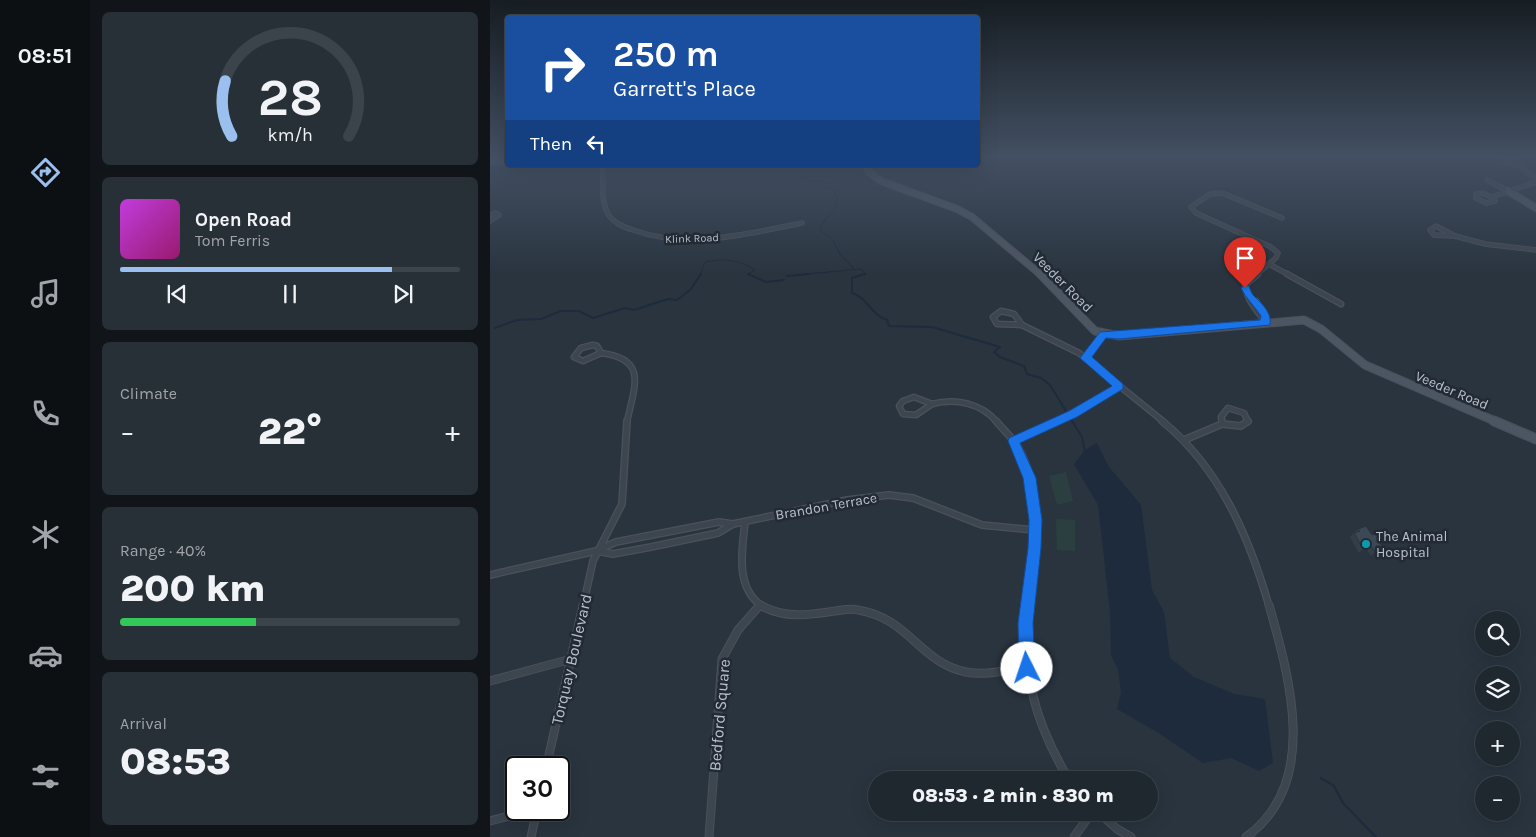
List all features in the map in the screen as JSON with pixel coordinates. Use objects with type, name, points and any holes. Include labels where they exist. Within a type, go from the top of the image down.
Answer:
[{"type":"street","name":"Klink Road","points":[[605,196],[606,209],[609,216],[620,224],[646,236],[677,241],[704,240],[802,223]]},
{"type":"street","name":"Veeder Road","points":[[923,196],[957,208],[972,217],[1036,270],[1085,322],[1103,334],[1119,336],[1297,319],[1314,323],[1323,329],[1344,351],[1365,365],[1536,439]]},
{"type":"street","points":[[1207,196],[1191,207],[1196,212],[1276,250],[1278,256],[1245,285],[1259,316],[1265,321]]},
{"type":"street","points":[[1229,196],[1282,218]]},
{"type":"street","points":[[1475,196],[1480,201],[1490,203],[1495,201],[1492,196]]},
{"type":"street","points":[[1516,196],[1536,208]]},
{"type":"street","points":[[490,215],[496,213],[499,215],[490,221]]},
{"type":"street","points":[[1455,236],[1434,235],[1430,230],[1434,226],[1455,236],[1485,244],[1536,250]]},
{"type":"street","points":[[1269,264],[1341,304]]},
{"type":"street","points":[[1022,325],[1014,314],[1008,311],[999,312],[993,317],[998,324],[1022,325],[1047,335],[1086,358],[1184,440],[1217,482],[1248,544],[1266,588],[1275,622],[1289,695],[1294,749],[1288,780],[1274,810],[1258,829],[1246,837]]},
{"type":"street","points":[[1086,358],[1103,334]]},
{"type":"street","name":"Torquay Boulevard","points":[[549,756],[596,551],[622,504],[625,430],[636,378],[632,365],[617,355],[602,353],[584,361],[574,357],[581,348],[593,345],[597,346],[602,353]]},
{"type":"street","points":[[1013,441],[1073,414],[1120,386]]},
{"type":"street","points":[[932,404],[914,397],[904,401],[899,408],[903,414],[912,416],[932,404],[960,401],[977,406],[997,420],[1013,441],[1029,478],[1034,503],[1035,530],[1025,623],[1027,668],[1034,708],[1047,742],[1064,771]]},
{"type":"street","points":[[1184,440],[1222,424],[1236,427],[1243,426],[1248,422],[1248,418],[1242,411],[1228,408],[1221,417],[1222,424]]},
{"type":"street","name":"Brandon Terrace","points":[[490,575],[596,551],[616,542],[719,522],[733,524],[847,500],[889,495],[913,498],[982,525],[1035,530]]},
{"type":"street","points":[[745,522],[743,571],[749,591],[760,605],[780,613],[800,615],[857,609],[885,616],[924,652],[946,665],[978,673],[1027,668]]},
{"type":"street","name":"Brandon Terrace","points":[[596,551],[613,554],[651,547],[718,532],[733,524]]},
{"type":"street","name":"Bedford Square","points":[[709,837],[722,659],[738,630],[760,605]]},
{"type":"street","points":[[490,681],[570,659]]},
{"type":"street","points":[[490,821],[505,817]]},
{"type":"street","points":[[531,837],[535,821]]},
{"type":"street","points":[[1074,837],[1086,821]]},
{"type":"street","points":[[1108,821],[1131,837]]},
{"type":"green space","points":[[1066,472],[1073,501],[1057,505],[1049,476]]},
{"type":"green space","points":[[1056,519],[1075,520],[1075,551],[1057,550]]},
{"type":"water","points":[[1097,443],[1109,467],[1141,505],[1152,590],[1164,612],[1170,658],[1194,677],[1234,694],[1265,699],[1273,763],[1259,771],[1231,758],[1203,763],[1157,732],[1117,709],[1121,692],[1118,670],[1111,655],[1110,612],[1098,505],[1074,464],[1085,450]]},
{"type":"building","points":[[1366,526],[1372,535],[1376,533],[1383,541],[1379,542],[1384,549],[1375,552],[1371,546],[1363,549],[1354,533]]},
{"type":"waterway","points":[[836,196],[837,205],[820,230],[833,240],[840,254],[853,268]]},
{"type":"waterway","points":[[700,275],[705,262],[718,260],[737,262],[755,270],[748,274]]},
{"type":"waterway","points":[[796,275],[861,269],[865,274]]},
{"type":"waterway","points":[[495,328],[517,320],[541,319],[561,311],[579,311],[593,318],[625,308],[634,310],[668,299],[677,300],[691,289],[701,274]]},
{"type":"waterway","points":[[748,274],[766,282],[784,280]]},
{"type":"waterway","points":[[787,276],[809,274]]},
{"type":"waterway","points":[[861,275],[865,274]]},
{"type":"waterway","points":[[865,274],[852,278],[852,293],[887,320],[889,326],[932,327],[1000,347],[994,352],[1000,357],[1024,366],[1027,374],[1041,378],[1050,385],[1082,437],[1085,452]]},
{"type":"waterway","points":[[1321,778],[1334,786],[1343,803],[1376,837]]},
{"type":"place","name":"The Animal Hospital","points":[[1366,544]]},
{"type":"route","points":[[1027,668],[1025,623],[1034,548],[1034,503],[1025,465],[1013,441],[1042,430],[1120,386],[1086,358],[1103,334],[1119,336],[1266,322],[1264,319],[1266,316],[1256,301],[1250,299],[1245,288]]}]
